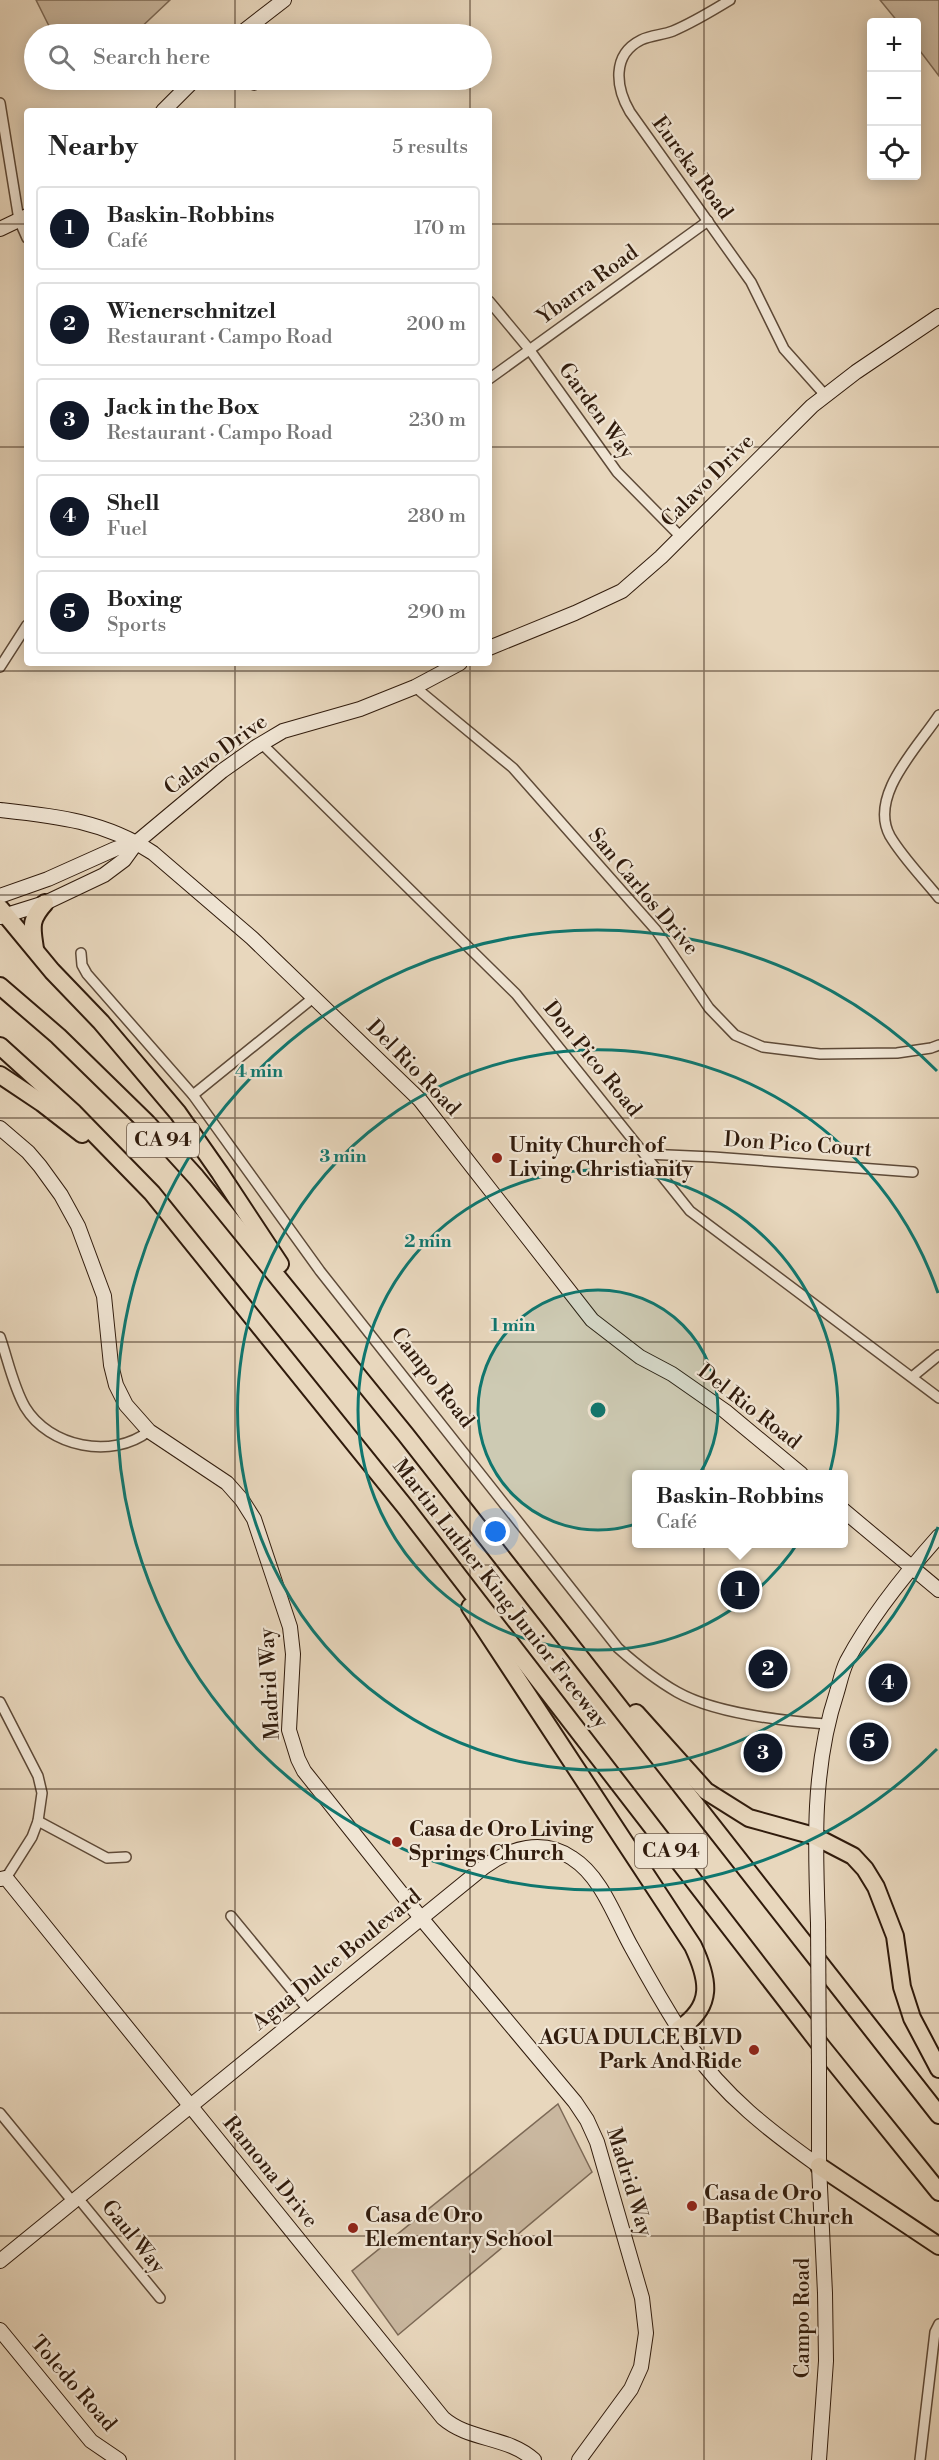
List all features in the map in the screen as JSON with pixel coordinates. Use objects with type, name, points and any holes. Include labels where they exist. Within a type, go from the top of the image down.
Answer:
[{"type":"highway","points":[[35,950],[33,917],[45,903]]},
{"type":"highway","points":[[2,913],[101,1022],[196,1137],[273,1253],[308,1312]]},
{"type":"highway","name":"Martin Luther King Junior Freeway","points":[[0,986],[58,1036],[147,1123],[196,1177],[308,1312],[476,1524],[939,2115]]},
{"type":"highway","name":"Martin Luther King Junior Freeway","points":[[0,1046],[74,1113],[135,1175],[406,1508],[822,2047],[939,2192]]},
{"type":"highway","points":[[0,1075],[42,1103],[135,1175]]},
{"type":"highway","points":[[406,1508],[693,1946],[705,1979],[705,1999],[699,2012],[679,2029]]},
{"type":"highway","points":[[476,1524],[574,1642],[706,1791],[749,1818],[814,1836],[853,1856],[865,1869],[876,1887],[895,1936],[902,1987],[912,2018],[939,2069]]},
{"type":"highway","points":[[819,2166],[939,2246]]},
{"type":"street","points":[[253,24],[284,0]]},
{"type":"street","name":"Eureka Road","points":[[730,0],[672,31],[644,39],[629,47],[618,71],[620,90],[630,112],[751,282],[784,349],[825,395]]},
{"type":"street","points":[[166,108],[184,90]]},
{"type":"street","points":[[0,104],[23,218],[0,229]]},
{"type":"street","name":"Ybarra Road","points":[[492,377],[708,220]]},
{"type":"street","name":"Garden Way","points":[[492,305],[530,349],[617,472],[681,537]]},
{"type":"street","name":"Calavo Drive","points":[[492,647],[622,591],[639,578],[825,395],[939,316]]},
{"type":"street","points":[[0,668],[24,630]]},
{"type":"street","name":"Calavo Drive","points":[[2,913],[45,903],[104,875],[124,860],[137,842],[222,771],[283,731],[360,709],[415,687],[454,666]]},
{"type":"street","name":"San Carlos Drive","points":[[415,687],[513,768],[656,930],[709,1008],[735,1035],[763,1047],[820,1054],[897,1053],[939,1045]]},
{"type":"street","points":[[939,715],[893,782],[885,804],[884,816],[893,841],[939,898]]},
{"type":"street","name":"Don Pico Road","points":[[262,744],[516,994],[690,1210],[939,1398]]},
{"type":"street","name":"Del Rio Road","points":[[0,810],[85,821],[137,842],[153,853],[252,938],[420,1100],[592,1320],[640,1357],[672,1374],[725,1411],[796,1470]]},
{"type":"street","name":"Calavo Drive","points":[[0,896],[137,842]]},
{"type":"street","name":"Campo Road","points":[[81,953],[82,965],[87,974],[193,1095],[320,1271],[618,1648],[634,1663],[678,1693],[714,1706],[798,1722],[826,1724]]},
{"type":"street","points":[[193,1095],[314,998]]},
{"type":"street","name":"Madrid Way","points":[[0,1128],[28,1152],[40,1166],[61,1195],[78,1227],[104,1296],[111,1365],[116,1385],[133,1414],[149,1431],[218,1476],[236,1492],[258,1529],[291,1627],[293,1654],[289,1731],[298,1759],[312,1781],[421,1918],[575,2102],[587,2120],[597,2142],[642,2298],[646,2333],[641,2367],[631,2388],[579,2460]]},
{"type":"street","name":"Don Pico Court","points":[[645,1154],[912,1172]]},
{"type":"street","points":[[0,1337],[26,1409],[38,1423],[54,1435],[72,1443],[96,1447],[141,1437],[149,1431]]},
{"type":"street","points":[[912,1377],[939,1355]]},
{"type":"street","points":[[848,1514],[939,1590]]},
{"type":"street","name":"Campo Road","points":[[819,2460],[826,2361],[819,2166],[818,1923],[814,1836],[818,1785],[826,1724],[846,1663],[871,1622],[912,1566],[939,1536]]},
{"type":"street","points":[[0,1702],[38,1776],[42,1793],[38,1821],[32,1837],[3,1879]]},
{"type":"street","points":[[38,1821],[107,1858],[126,1857]]},
{"type":"street","name":"Agua Dulce Boulevard","points":[[0,2261],[484,1867],[501,1856],[527,1847],[560,1851],[579,1862],[592,1877],[679,2029],[703,2063],[745,2110],[819,2166]]},
{"type":"street","name":"Ramona Drive","points":[[3,1879],[442,2418],[464,2431],[520,2449],[534,2460]]},
{"type":"street","points":[[231,1916],[309,2011]]},
{"type":"street","name":"Gaul Way","points":[[0,2113],[160,2298]]},
{"type":"street","points":[[920,2460],[935,2332],[939,2324]]},
{"type":"street","name":"Toledo Road","points":[[0,2330],[91,2441],[119,2460]]},
{"type":"shaded area","points":[[36,0],[170,0],[145,24],[48,24]]},
{"type":"shaded area","points":[[880,0],[939,0],[939,76],[921,52],[921,18],[895,18]]},
{"type":"shaded area","points":[[558,2104],[592,2172],[398,2335],[352,2271]]},
{"type":"place","name":"Unity Church of Living Christianity","points":[[497,1158]]},
{"type":"place","name":"Baskin-Robbins","points":[[740,1590]]},
{"type":"place","name":"Wienerschnitzel","points":[[768,1669]]},
{"type":"place","name":"Shell","points":[[888,1683]]},
{"type":"place","name":"Boxing","points":[[869,1742]]},
{"type":"place","name":"Jack in the Box","points":[[763,1753]]},
{"type":"place","name":"Casa de Oro Living Springs Church","points":[[397,1842]]},
{"type":"place","name":"AGUA DULCE BLVD Park And Ride","points":[[754,2050]]},
{"type":"place","name":"Casa de Oro Baptist Church","points":[[692,2206]]},
{"type":"place","name":"Casa de Oro Elementary School","points":[[353,2228]]}]
